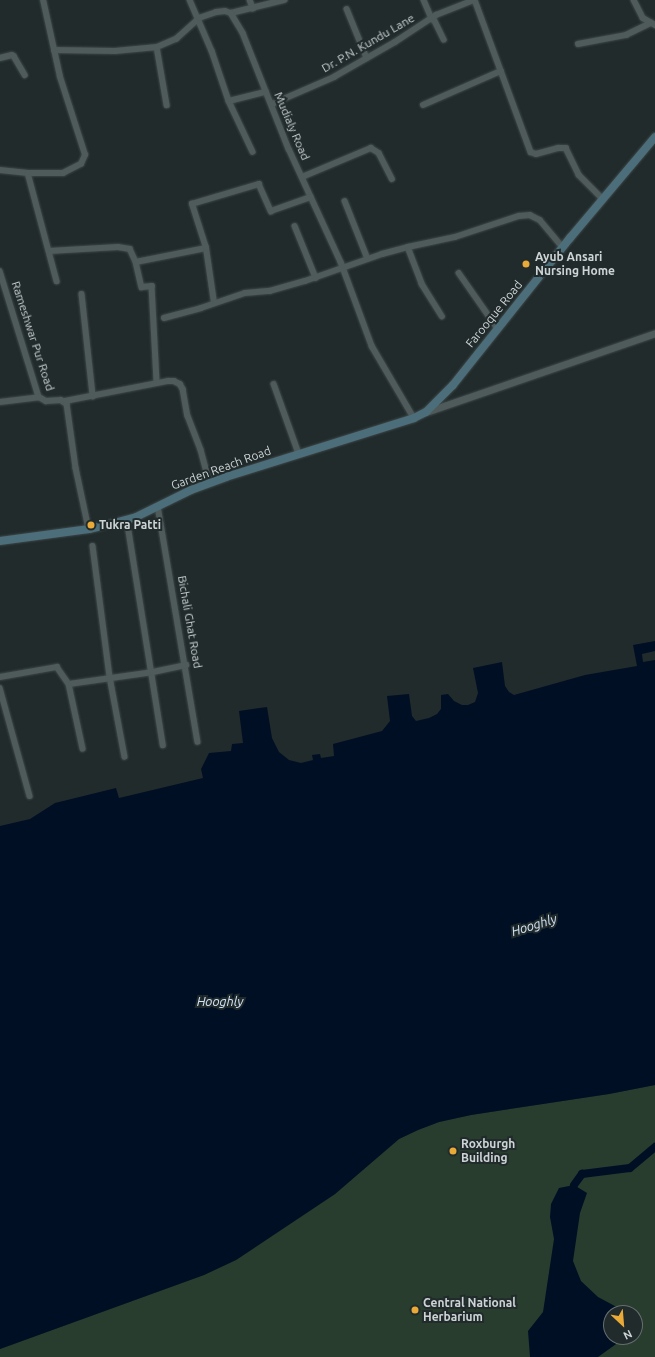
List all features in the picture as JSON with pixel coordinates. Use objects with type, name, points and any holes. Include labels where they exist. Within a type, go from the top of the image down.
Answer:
[{"type":"main road","name":"Farooque Road","points":[[426,412],[453,385],[563,247],[655,138]]},
{"type":"main road","name":"Garden Reach Road","points":[[0,541],[88,529],[127,519],[210,483],[414,418],[426,412]]},
{"type":"street","points":[[0,170],[28,173],[63,173],[80,164],[85,155],[60,76],[43,0]]},
{"type":"street","points":[[190,0],[199,18],[229,101],[253,152]]},
{"type":"street","points":[[250,0],[253,8]]},
{"type":"street","points":[[54,50],[115,50],[156,47],[167,44],[176,39],[199,18],[216,12],[231,12],[284,0]]},
{"type":"street","points":[[424,0],[444,40]]},
{"type":"street","points":[[474,0],[531,152],[536,154],[558,148],[566,148],[579,175],[603,199]]},
{"type":"street","name":"Dr. P.N. Kundu Lane","points":[[272,104],[314,87],[395,42],[432,18],[467,1],[474,0]]},
{"type":"street","points":[[634,0],[643,18],[653,24]]},
{"type":"street","points":[[347,9],[367,58]]},
{"type":"street","name":"Mudialy Road","points":[[231,12],[243,33],[289,149],[343,267],[372,346],[414,418]]},
{"type":"street","points":[[578,44],[626,35],[653,24]]},
{"type":"street","points":[[156,47],[167,105]]},
{"type":"street","points":[[0,58],[12,55],[14,56],[25,75]]},
{"type":"street","points":[[423,105],[501,71]]},
{"type":"street","points":[[229,101],[266,92]]},
{"type":"street","points":[[302,177],[371,148],[379,153],[392,179]]},
{"type":"street","points":[[28,173],[57,281]]},
{"type":"street","points":[[214,304],[206,248],[192,204],[259,184],[271,211],[311,197]]},
{"type":"street","points":[[345,201],[368,259]]},
{"type":"street","points":[[164,318],[214,304],[245,293],[270,290],[316,278],[368,259],[408,247],[455,237],[519,216],[530,215],[540,220],[563,247]]},
{"type":"street","points":[[295,226],[316,278]]},
{"type":"street","points":[[408,247],[422,284],[442,316]]},
{"type":"street","points":[[49,252],[96,248],[130,249],[136,262],[142,286],[152,286],[157,383]]},
{"type":"street","points":[[136,262],[206,248]]},
{"type":"street","name":"Rameshwar Pur Road","points":[[0,271],[3,291],[40,397],[46,401],[65,401],[67,404],[76,468],[88,529]]},
{"type":"street","points":[[459,273],[498,329]]},
{"type":"street","points":[[82,294],[93,396]]},
{"type":"street","points":[[426,412],[655,333]]},
{"type":"street","points":[[65,401],[157,383],[174,381],[180,384],[183,389],[188,416],[201,450],[210,483]]},
{"type":"street","points":[[274,384],[299,454]]},
{"type":"street","points":[[0,402],[40,397]]},
{"type":"street","name":"Bichali Ghat Road","points":[[158,506],[198,742]]},
{"type":"street","points":[[127,519],[153,672],[163,745]]},
{"type":"street","points":[[93,546],[110,677],[125,757]]},
{"type":"street","points":[[69,684],[153,672],[186,665]]},
{"type":"street","points":[[0,677],[57,667],[69,684],[83,749]]},
{"type":"street","points":[[0,688],[30,796]]},
{"type":"green space","points":[[655,1085],[655,1357],[0,1357],[0,1349],[204,1275],[236,1260],[335,1194],[399,1139],[439,1122],[471,1115],[609,1094]]},
{"type":"water","name":"Hooghly","points":[[655,641],[655,651],[642,654],[643,662],[655,660],[655,1085],[609,1094],[471,1115],[439,1122],[418,1130],[399,1139],[335,1194],[236,1260],[204,1275],[0,1349],[0,826],[30,819],[55,803],[116,788],[119,798],[203,778],[201,769],[209,753],[231,751],[232,744],[243,743],[239,711],[267,707],[272,738],[279,752],[289,760],[301,763],[313,760],[312,755],[320,754],[321,758],[334,756],[333,744],[382,731],[390,721],[387,696],[409,694],[412,716],[416,721],[429,718],[437,714],[441,709],[441,695],[448,694],[454,701],[462,705],[468,705],[475,702],[478,693],[473,668],[502,662],[505,686],[509,692],[514,695],[585,675],[637,666],[633,645]]},
{"type":"water","points":[[574,1185],[587,1193],[580,1213],[573,1261],[581,1281],[598,1297],[613,1305],[603,1305],[603,1345],[615,1345],[598,1357],[530,1357],[528,1331],[543,1312],[554,1239],[550,1217],[551,1204],[559,1188]]},
{"type":"waterway","points":[[574,1185],[582,1174],[630,1168],[655,1147]]},
{"type":"place","name":"Ayub Ansari Nursing Home","points":[[526,264]]},
{"type":"place","name":"Tukra Patti","points":[[91,525]]},
{"type":"place","name":"Roxburgh Building","points":[[453,1151]]},
{"type":"place","name":"Central National Herbarium","points":[[415,1310]]}]
